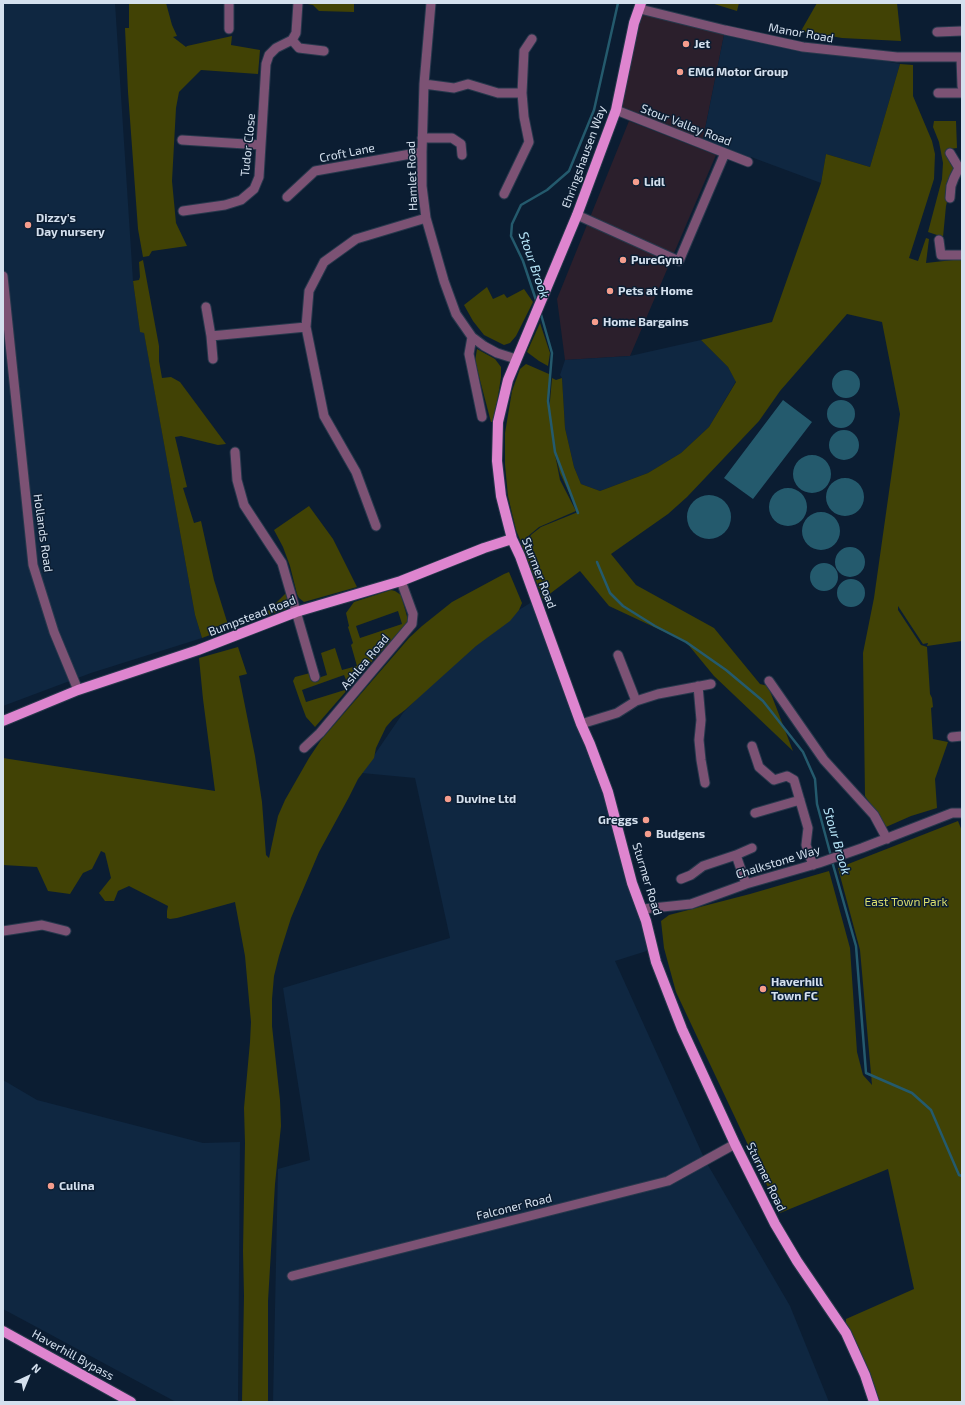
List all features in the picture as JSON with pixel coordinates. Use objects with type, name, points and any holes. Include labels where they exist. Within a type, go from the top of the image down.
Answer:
[{"type":"main road","name":"Ehringshausen Way","points":[[535,314],[577,215],[616,110],[634,23],[641,6]]},
{"type":"main road","name":"Sturmer Road","points":[[535,314],[508,380],[498,422],[497,461],[501,496],[512,539],[520,556],[581,724],[608,792],[632,883],[643,909],[656,962],[682,1029],[734,1144],[778,1231],[846,1333],[866,1375],[874,1402]]},
{"type":"main road","name":"Bumpstead Road","points":[[3,722],[78,690],[198,650],[296,612],[401,581],[484,548],[512,539]]},
{"type":"main road","name":"Haverhill Bypass","points":[[3,1330],[131,1402]]},
{"type":"street","points":[[229,3],[229,29]]},
{"type":"street","points":[[298,3],[296,33],[292,40],[299,48],[324,51]]},
{"type":"street","name":"Hamlet Road","points":[[431,3],[424,84],[422,138],[422,186],[426,218],[444,281],[456,314],[472,337],[497,353],[516,359]]},
{"type":"street","name":"Manor Road","points":[[641,6],[803,47],[897,57],[961,57]]},
{"type":"street","points":[[937,32],[962,31]]},
{"type":"street","points":[[504,194],[529,142],[524,117],[522,93],[524,51],[532,39]]},
{"type":"street","name":"Tudor Close","points":[[183,211],[225,205],[241,200],[254,189],[259,177],[266,64],[268,54],[292,40]]},
{"type":"street","points":[[961,57],[962,86]]},
{"type":"street","points":[[424,84],[454,88],[468,84],[498,93],[522,93]]},
{"type":"street","points":[[938,93],[962,93]]},
{"type":"street","name":"Stour Valley Road","points":[[616,110],[748,162]]},
{"type":"street","points":[[422,138],[452,138],[461,144],[462,155]]},
{"type":"street","points":[[182,140],[261,145]]},
{"type":"street","name":"Croft Lane","points":[[287,197],[315,171],[422,152]]},
{"type":"street","points":[[577,215],[679,261],[725,153]]},
{"type":"street","points":[[950,153],[960,168],[951,186],[950,198]]},
{"type":"street","points":[[376,526],[356,472],[324,416],[306,327],[309,291],[324,262],[356,239],[426,218]]},
{"type":"street","points":[[939,240],[941,255],[962,255]]},
{"type":"street","name":"Hollands Road","points":[[3,276],[33,565],[54,632],[78,690]]},
{"type":"street","points":[[206,307],[213,359]]},
{"type":"street","points":[[211,336],[306,327]]},
{"type":"street","points":[[472,337],[469,354],[482,417]]},
{"type":"street","points":[[235,452],[236,480],[244,505],[282,563],[315,677]]},
{"type":"street","name":"Ashlea Road","points":[[304,748],[320,733],[412,624],[413,614],[401,581]]},
{"type":"street","points":[[618,655],[636,700]]},
{"type":"street","points":[[769,681],[824,760],[874,815],[887,839]]},
{"type":"street","points":[[581,724],[616,713],[636,700],[658,694],[711,684]]},
{"type":"street","points":[[698,686],[701,720],[699,740],[705,783]]},
{"type":"street","points":[[952,737],[962,736]]},
{"type":"street","points":[[752,746],[759,767],[774,780],[787,776],[794,780],[808,828],[806,845],[816,864]]},
{"type":"street","points":[[755,813],[800,800]]},
{"type":"street","name":"Chalkstone Way","points":[[643,909],[691,904],[746,884],[816,864],[887,839],[952,813],[962,813]]},
{"type":"street","points":[[681,879],[691,875],[703,866],[752,848]]},
{"type":"street","points":[[736,855],[746,884]]},
{"type":"street","points":[[3,931],[42,926],[66,931]]},
{"type":"street","name":"Falconer Road","points":[[292,1276],[668,1181],[734,1144]]},
{"type":"shaded area","points":[[3,3],[115,3],[133,281],[140,331],[144,332],[195,615],[202,638],[91,673],[3,706]]},
{"type":"shaded area","points":[[640,9],[725,30],[702,144],[616,110]]},
{"type":"shaded area","points":[[725,30],[900,64],[870,167],[826,154],[821,183],[751,157],[748,162],[702,144]]},
{"type":"shaded area","points":[[629,121],[716,155],[630,356],[565,360],[557,299]]},
{"type":"shaded area","points":[[701,340],[728,367],[736,381],[709,427],[681,453],[648,473],[600,491],[581,484],[574,467],[565,428],[562,378],[560,375],[565,360],[630,356]]},
{"type":"shaded area","points":[[846,370],[856,374],[860,384],[856,394],[846,398],[836,394],[832,384],[836,374]]},
{"type":"shaded area","points":[[783,400],[812,422],[753,499],[724,478]]},
{"type":"shaded area","points":[[841,400],[851,404],[855,414],[851,424],[841,428],[831,424],[827,414],[831,404]]},
{"type":"shaded area","points":[[844,430],[854,435],[859,445],[854,455],[844,460],[834,455],[829,445],[834,435]]},
{"type":"shaded area","points":[[808,455],[816,455],[826,460],[830,467],[830,481],[826,488],[816,493],[808,493],[798,488],[796,485],[793,478],[793,470],[798,460],[801,458]]},
{"type":"shaded area","points":[[841,478],[849,478],[859,483],[863,490],[863,504],[859,511],[849,516],[841,516],[831,511],[829,508],[826,501],[826,493],[831,483],[834,481]]},
{"type":"shaded area","points":[[784,488],[792,488],[802,493],[806,500],[806,514],[802,521],[792,526],[784,526],[774,521],[772,518],[769,511],[769,503],[774,493],[777,491]]},
{"type":"shaded area","points":[[709,495],[721,499],[727,505],[731,517],[727,529],[721,535],[709,539],[697,535],[691,529],[687,517],[691,505],[697,499]]},
{"type":"shaded area","points":[[817,512],[825,512],[835,517],[839,524],[839,538],[835,545],[825,550],[817,550],[807,545],[805,542],[802,535],[802,527],[807,517],[810,515]]},
{"type":"shaded area","points":[[850,547],[860,552],[865,562],[860,572],[850,577],[840,572],[835,562],[840,552]]},
{"type":"shaded area","points":[[824,563],[830,564],[834,567],[837,571],[837,583],[834,587],[830,590],[824,591],[818,590],[814,587],[811,583],[810,577],[811,571],[814,567],[818,564]]},
{"type":"shaded area","points":[[851,579],[861,583],[865,593],[861,603],[851,607],[841,603],[837,593],[841,583]]},
{"type":"shaded area","points":[[535,600],[585,731],[653,949],[615,961],[705,1160],[790,1306],[829,1402],[273,1402],[278,1169],[310,1160],[283,988],[450,938],[415,778],[362,773],[403,713],[477,636]]},
{"type":"shaded area","points":[[3,1080],[37,1100],[203,1143],[240,1142],[238,1402],[176,1402],[3,1309]]},
{"type":"green space","points":[[129,3],[166,3],[172,25],[177,36],[173,37],[186,47],[232,36],[231,45],[260,50],[258,74],[201,70],[179,92],[176,108],[172,181],[176,223],[187,246],[152,251],[149,256],[143,257],[138,229],[128,92],[125,28],[129,28]]},
{"type":"green space","points":[[302,3],[354,3],[354,12],[319,11],[313,5]]},
{"type":"green space","points":[[711,3],[739,3],[737,11]]},
{"type":"green space","points":[[817,3],[897,3],[901,41],[842,38],[801,31]]},
{"type":"green space","points":[[900,64],[913,65],[913,96],[932,141],[935,154],[934,179],[909,258],[918,261],[926,238],[929,239],[926,263],[962,259],[962,641],[927,646],[928,643],[923,644],[898,606],[898,610],[921,645],[927,647],[930,694],[933,707],[931,708],[933,739],[948,742],[935,779],[937,808],[911,816],[886,827],[865,796],[863,653],[874,598],[900,414],[882,322],[847,314],[780,391],[759,421],[687,497],[668,514],[611,554],[636,585],[714,628],[760,684],[768,686],[793,751],[714,676],[686,642],[609,606],[580,571],[543,599],[522,545],[541,527],[578,512],[560,473],[554,449],[560,480],[576,511],[539,527],[521,542],[516,530],[508,496],[505,465],[505,433],[512,391],[520,369],[526,364],[549,374],[549,412],[552,378],[556,380],[562,378],[565,428],[574,467],[581,484],[600,491],[648,473],[681,453],[709,427],[736,382],[728,367],[701,340],[772,322],[821,183],[826,154],[870,167]]},
{"type":"green space","points":[[934,121],[956,121],[957,148],[950,149],[945,152],[955,168],[946,206],[943,237],[928,232],[942,179],[943,163],[939,142],[933,127]]},
{"type":"green space","points":[[143,260],[159,346],[159,361],[162,378],[171,377],[180,382],[226,444],[218,445],[181,436],[175,437],[187,487],[183,488],[194,523],[201,521],[214,580],[229,628],[202,638],[195,615],[144,333],[140,332],[133,281],[139,280],[139,262]]},
{"type":"green space","points":[[487,287],[493,299],[504,294],[507,298],[524,289],[533,302],[516,336],[510,343],[504,345],[484,335],[473,321],[464,305]]},
{"type":"green space","points":[[540,323],[550,353],[548,366],[527,352]]},
{"type":"green space","points":[[477,349],[495,359],[501,367],[501,377],[494,422],[491,422],[475,361]]},
{"type":"green space","points":[[309,506],[333,539],[357,587],[304,602],[297,594],[290,566],[283,547],[274,530]]},
{"type":"green space","points":[[509,572],[522,603],[519,610],[510,621],[476,646],[393,719],[386,727],[376,748],[374,758],[358,779],[319,852],[291,918],[274,976],[272,999],[272,1026],[280,1100],[281,1126],[275,1184],[268,1301],[268,1402],[242,1402],[244,1296],[244,1108],[251,1022],[245,956],[235,902],[170,919],[167,918],[168,906],[129,886],[118,891],[114,901],[105,901],[99,893],[111,878],[105,853],[101,851],[92,869],[83,873],[70,894],[48,891],[37,867],[3,865],[3,758],[215,791],[199,658],[238,647],[247,674],[239,676],[255,756],[262,802],[266,855],[269,858],[278,816],[285,800],[321,740],[409,638],[422,626],[452,602]]},
{"type":"green space","points":[[391,590],[395,591],[401,595],[408,620],[349,687],[344,675],[302,690],[306,702],[348,689],[315,727],[306,717],[293,681],[295,677],[310,673],[312,680],[327,675],[321,653],[335,648],[342,670],[357,666],[351,645],[353,643],[348,627],[346,613],[354,602]],"holes":[[[398,611],[402,624],[360,638],[356,626]]]},
{"type":"green space","points":[[288,591],[290,599],[286,609],[262,617]]},
{"type":"green space","name":"East Town Park","points":[[958,821],[962,831],[962,1402],[874,1402],[846,1333],[846,1319],[914,1289],[888,1169],[780,1213],[676,992],[664,948],[661,921],[669,915],[750,894],[829,871],[850,948],[857,1052],[863,1075],[872,1085],[860,950],[838,868]]},
{"type":"waterway","name":"Stour Brook","points":[[537,303],[523,261],[511,236],[512,224],[521,205],[547,190],[569,171],[594,110],[618,3]]},
{"type":"waterway","name":"Stour Brook","points":[[540,311],[552,353],[548,401],[555,452],[578,513]]},
{"type":"waterway","name":"Stour Brook","points":[[597,562],[610,593],[623,606],[655,626],[686,642],[726,670],[763,701],[803,752],[815,779],[817,804],[831,856]]},
{"type":"waterway","name":"Stour Brook","points":[[832,861],[856,946],[866,1073],[912,1093],[931,1110],[959,1175],[962,1176]]},
{"type":"place","name":"Jet","points":[[686,44]]},
{"type":"place","name":"EMG Motor Group","points":[[680,72]]},
{"type":"place","name":"Lidl","points":[[636,182]]},
{"type":"place","name":"Dizzy's Day nursery","points":[[28,225]]},
{"type":"place","name":"PureGym","points":[[623,260]]},
{"type":"place","name":"Pets at Home","points":[[610,291]]},
{"type":"place","name":"Home Bargains","points":[[595,322]]},
{"type":"place","name":"Duvine Ltd","points":[[448,799]]},
{"type":"place","name":"Greggs","points":[[646,820]]},
{"type":"place","name":"Budgens","points":[[648,834]]},
{"type":"place","name":"Haverhill Town FC","points":[[763,989]]},
{"type":"place","name":"Culina","points":[[51,1186]]}]
